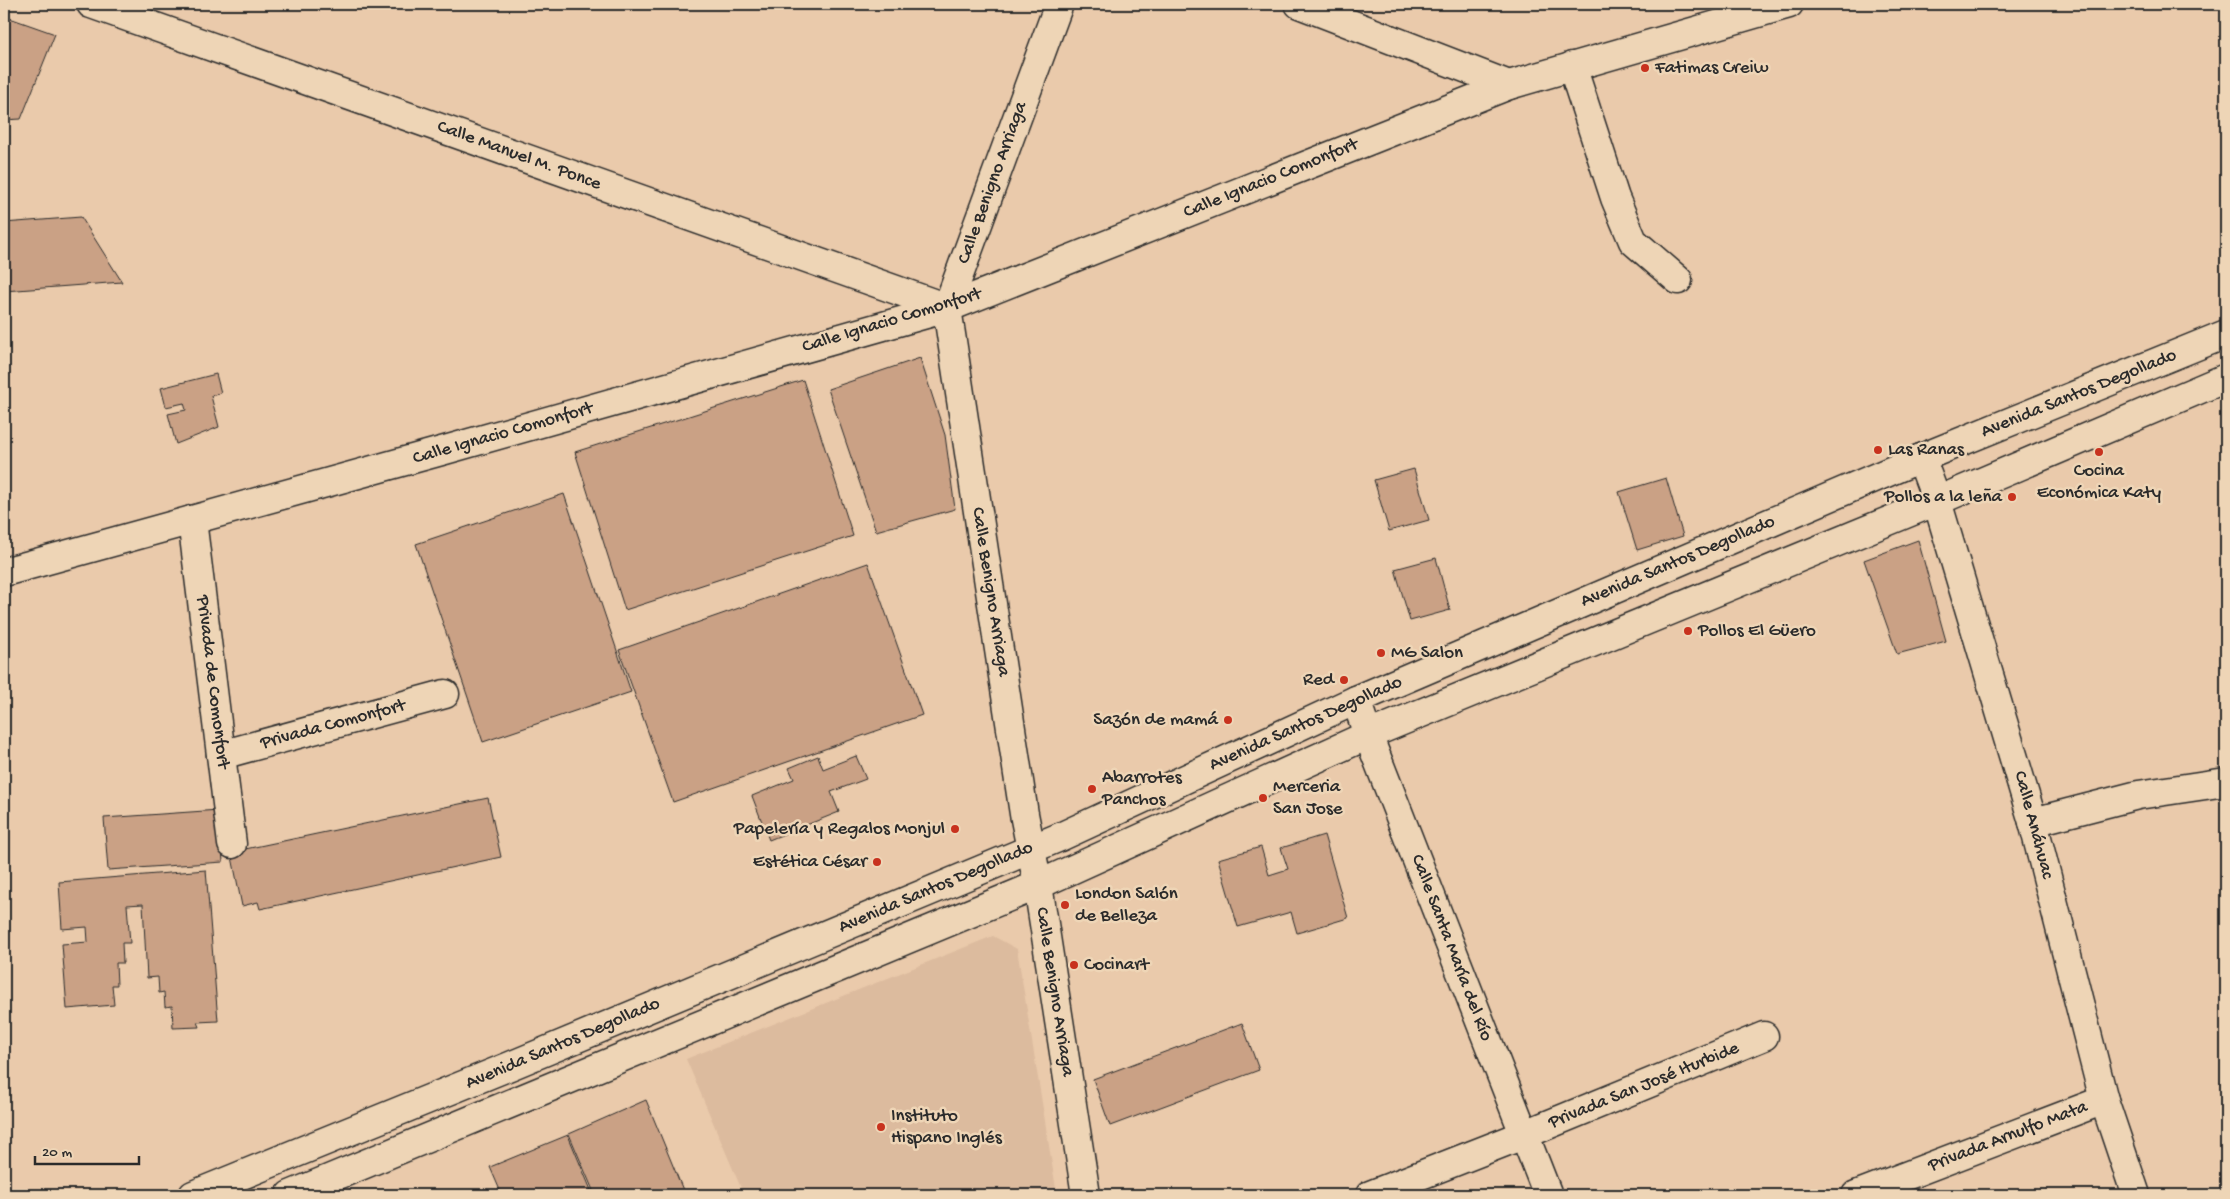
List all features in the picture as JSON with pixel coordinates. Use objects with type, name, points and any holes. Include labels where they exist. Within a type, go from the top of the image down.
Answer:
[{"type":"street","name":"Calle Manuel M. Ponce","points":[[92,4],[947,308]]},
{"type":"street","name":"Calle Benigno Arriaga","points":[[1059,4],[947,308],[1030,848],[1038,886],[1086,1195]]},
{"type":"street","points":[[1300,4],[1509,85]]},
{"type":"street","name":"Calle Ignacio Comonfort","points":[[4,572],[947,308],[1509,85],[1786,4]]},
{"type":"street","points":[[1572,66],[1614,198],[1633,241],[1678,280]]},
{"type":"street","name":"Avenida Santos Degollado","points":[[193,1195],[510,1066],[1060,837],[1356,700],[1921,458],[2226,334]]},
{"type":"street","name":"Avenida Santos Degollado","points":[[290,1195],[1038,886],[1368,735],[1937,501],[2226,378]]},
{"type":"street","name":"Calle Anáhuac","points":[[1921,458],[1937,501],[2033,822],[2104,1100],[2136,1195]]},
{"type":"street","name":"Privada de Comonfort","points":[[192,520],[232,844]]},
{"type":"street","name":"Privada Comonfort","points":[[221,755],[445,694]]},
{"type":"street","name":"Calle Santa María del Río","points":[[1356,700],[1548,1195]]},
{"type":"street","points":[[2033,822],[2138,795],[2226,782]]},
{"type":"street","name":"Privada San José Iturbide","points":[[1370,1195],[1524,1135],[1764,1036]]},
{"type":"street","name":"Privada Arnulfo Mata","points":[[1856,1195],[2104,1100]]},
{"type":"shaded area","name":"Instituto Hispano Inglés","points":[[993,936],[1017,949],[1057,1195],[744,1195],[686,1059]]},
{"type":"building","points":[[4,16],[55,34],[21,119],[4,120]]},
{"type":"building","points":[[81,217],[122,282],[4,291],[4,223]]},
{"type":"building","points":[[920,358],[945,435],[955,509],[876,531],[828,389]]},
{"type":"building","points":[[216,374],[221,393],[211,396],[219,427],[176,444],[168,414],[186,410],[184,403],[166,407],[161,388]]},
{"type":"building","points":[[803,380],[853,536],[625,610],[575,452]]},
{"type":"building","points":[[1414,469],[1429,520],[1389,531],[1374,480]]},
{"type":"building","points":[[1666,478],[1683,536],[1637,550],[1619,492]]},
{"type":"building","points":[[564,494],[631,692],[483,742],[416,544]]},
{"type":"building","points":[[1918,540],[1946,641],[1897,654],[1864,560]]},
{"type":"building","points":[[1436,558],[1450,610],[1410,621],[1395,569]]},
{"type":"building","points":[[868,563],[922,715],[673,802],[619,650]]},
{"type":"building","points":[[818,756],[823,769],[856,756],[866,779],[831,792],[839,812],[769,840],[752,796],[794,779],[789,768]]},
{"type":"building","points":[[488,798],[501,857],[260,909],[258,902],[242,906],[231,852]]},
{"type":"building","points":[[219,810],[223,862],[108,870],[104,818]]},
{"type":"building","points":[[1324,835],[1348,918],[1297,933],[1291,912],[1238,927],[1218,859],[1261,847],[1269,875],[1288,869],[1281,848]]},
{"type":"building","points":[[206,870],[218,1021],[197,1022],[199,1027],[173,1028],[172,1006],[165,1007],[164,992],[159,993],[158,977],[147,978],[143,904],[127,905],[130,943],[122,943],[123,963],[116,963],[117,985],[112,985],[114,1005],[67,1009],[62,944],[88,942],[87,927],[62,929],[59,882]]},
{"type":"building","points":[[1242,1023],[1259,1070],[1110,1126],[1093,1079]]},
{"type":"building","points":[[646,1100],[685,1195],[595,1195],[569,1134]]},
{"type":"building","points":[[568,1135],[593,1195],[502,1195],[490,1167]]},
{"type":"place","name":"Fatimas Creiw","points":[[1645,68]]},
{"type":"place","name":"Las Ranas","points":[[1878,450]]},
{"type":"place","name":"Cocina Económica Katy","points":[[2099,452]]},
{"type":"place","name":"Pollos a la leña","points":[[2012,497]]},
{"type":"place","name":"Pollos El Güero","points":[[1688,631]]},
{"type":"place","name":"MG Salon","points":[[1381,653]]},
{"type":"place","name":"Red","points":[[1344,680]]},
{"type":"place","name":"Sazón de mamá","points":[[1228,720]]},
{"type":"place","name":"Abarrotes Panchos","points":[[1092,789]]},
{"type":"place","name":"Merceria San Jose","points":[[1263,798]]},
{"type":"place","name":"Papelería y Regalos Monjul","points":[[955,829]]},
{"type":"place","name":"Estética César","points":[[877,862]]},
{"type":"place","name":"London Salón de Belleza","points":[[1065,905]]},
{"type":"place","name":"Cocinart","points":[[1074,965]]},
{"type":"place","name":"Instituto Hispano Inglés","points":[[881,1127]]}]
